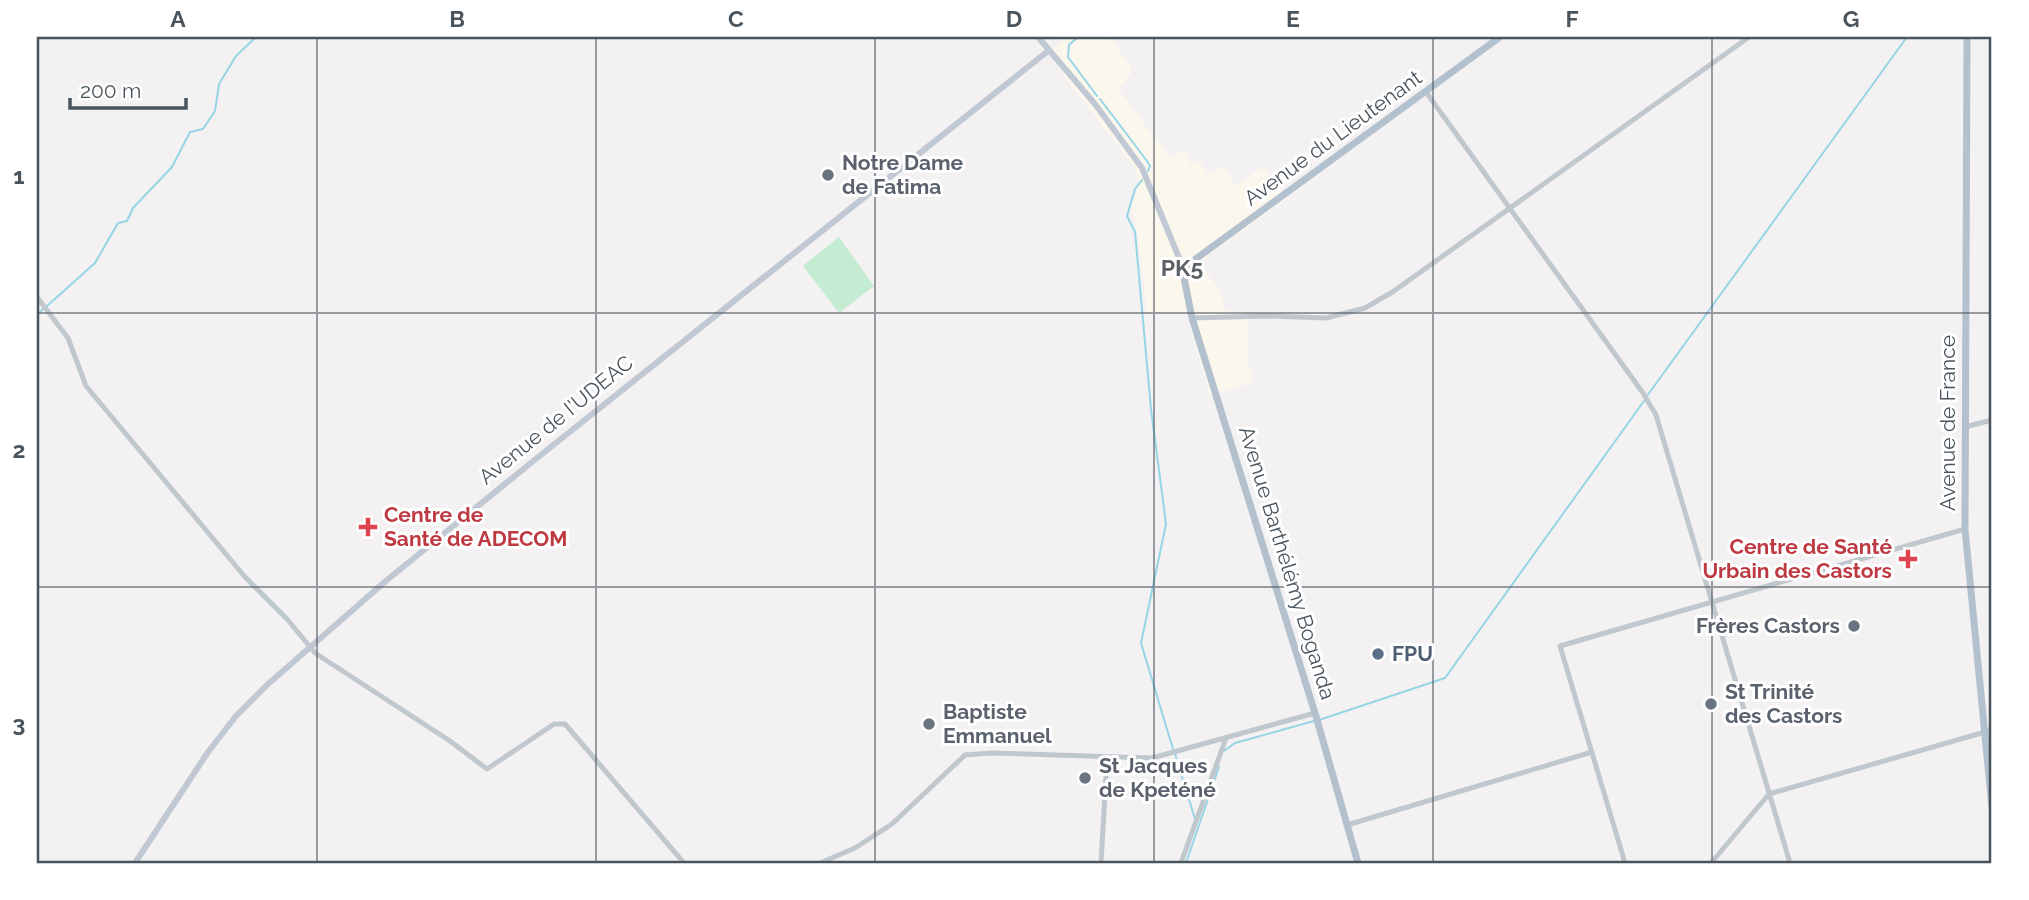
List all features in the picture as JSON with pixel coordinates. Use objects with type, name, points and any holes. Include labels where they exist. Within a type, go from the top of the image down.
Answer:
[{"type":"main road","points":[[1038,37],[1095,104],[1142,168],[1184,268]]},
{"type":"main road","name":"Avenue du Lieutenant","points":[[1184,268],[1500,37]]},
{"type":"main road","name":"Avenue de France","points":[[1967,37],[1965,529],[1992,808]]},
{"type":"main road","name":"Avenue de I'UDEAC","points":[[135,863],[208,752],[236,716],[310,647],[523,469],[1048,51]]},
{"type":"main road","name":"Avenue Barthélémy Boganda","points":[[1184,268],[1192,318],[1317,718],[1358,863]]},
{"type":"street","points":[[1192,318],[1326,318],[1349,314],[1394,291],[1749,37]]},
{"type":"street","points":[[1426,92],[1649,401],[1661,429],[1790,863]]},
{"type":"street","points":[[39,299],[74,350],[86,386],[245,577],[321,659],[450,741],[487,769],[554,724],[565,724],[684,863]]},
{"type":"street","points":[[1965,427],[1992,420]]},
{"type":"street","points":[[1625,863],[1560,646],[1713,604],[1965,529]]},
{"type":"street","points":[[820,863],[855,848],[892,824],[965,755],[992,753],[1107,759],[1152,758],[1317,718]]},
{"type":"street","points":[[1711,863],[1769,794],[1992,730]]},
{"type":"street","points":[[1181,863],[1226,738]]},
{"type":"street","points":[[1347,825],[1592,752]]},
{"type":"street","points":[[1101,863],[1107,759]]},
{"type":"shaded area","points":[[1067,37],[1110,37],[1131,67],[1131,74],[1118,88],[1170,159],[1176,158],[1176,152],[1184,153],[1191,164],[1200,161],[1207,175],[1223,167],[1236,186],[1264,166],[1287,198],[1199,263],[1222,293],[1224,310],[1248,313],[1248,361],[1254,382],[1210,396],[1186,312],[1147,312],[1137,228],[1130,208],[1140,183],[1133,165],[1059,70],[1053,49]]},
{"type":"green space","points":[[839,237],[874,286],[839,313],[803,266]]},
{"type":"waterway","points":[[47,306],[95,263],[118,223],[127,221],[133,208],[172,167],[190,132],[203,129],[215,111],[219,84],[236,56],[256,37]]},
{"type":"waterway","points":[[1078,37],[1069,45],[1068,57],[1097,96]]},
{"type":"waterway","points":[[1647,396],[1907,37]]},
{"type":"waterway","points":[[1100,99],[1147,161],[1150,166],[1148,171]]},
{"type":"waterway","points":[[1142,180],[1135,189],[1127,216],[1135,232],[1151,409],[1166,524],[1141,643],[1173,749]]},
{"type":"waterway","points":[[37,315],[43,309]]},
{"type":"waterway","points":[[1319,720],[1445,678],[1644,401]]},
{"type":"waterway","points":[[1224,751],[1235,743],[1314,721]]},
{"type":"waterway","points":[[1175,754],[1195,819]]},
{"type":"waterway","points":[[1186,863],[1219,767]]},
{"type":"place","name":"Notre Dame de Fatima","points":[[828,175]]},
{"type":"place","name":"Centre de Santé de ADECOM","points":[[368,527]]},
{"type":"place","name":"Centre de Santé Urbain des Castors","points":[[1908,559]]},
{"type":"place","name":"Frères Castors","points":[[1854,626]]},
{"type":"place","name":"FPU","points":[[1378,654]]},
{"type":"place","name":"St Trinité des Castors","points":[[1711,704]]},
{"type":"place","name":"Baptiste Emmanuel","points":[[929,724]]},
{"type":"place","name":"St Jacques de Kpeténé","points":[[1085,778]]},
{"type":"district","name":"PK5","points":[[1182,268]]}]
